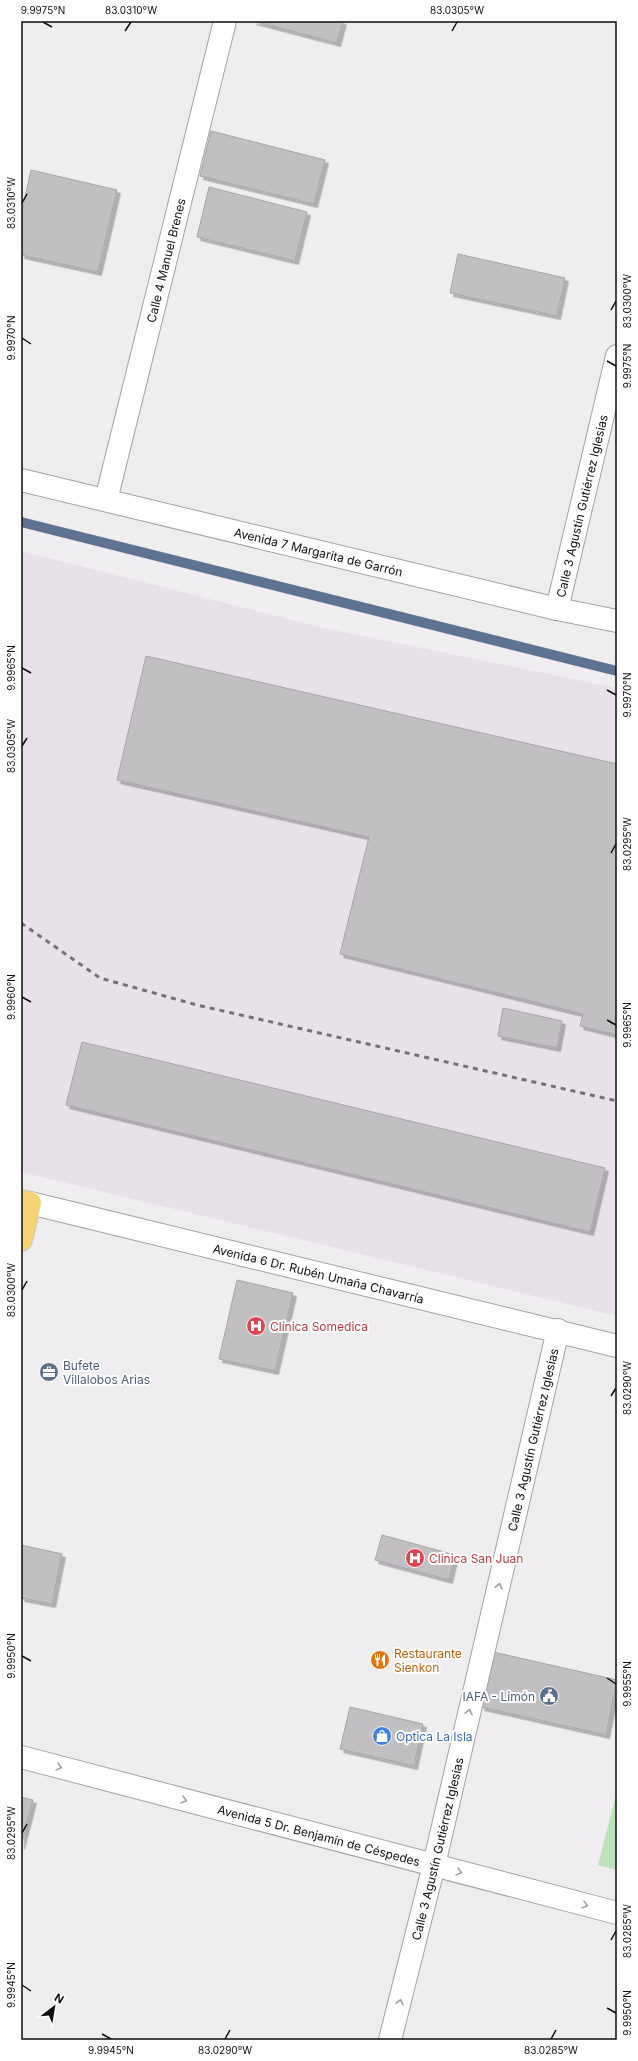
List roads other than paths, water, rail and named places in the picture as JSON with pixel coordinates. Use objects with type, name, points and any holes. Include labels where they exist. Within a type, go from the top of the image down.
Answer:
[{"type":"main road","points":[[21,1240],[26,1202]]},
{"type":"street","name":"Calle 4 Manuel Brenes","points":[[106,500],[226,21]]},
{"type":"street","name":"Calle 3 Agustín Gutiérrez Iglesias","points":[[557,609],[617,356]]},
{"type":"street","name":"Avenida 7 Margarita de Garrón","points":[[21,480],[557,609],[617,621]]},
{"type":"street","name":"Avenida 6 Dr. Rubén Umaña Chavarría","points":[[26,1202],[558,1330],[617,1346]]},
{"type":"street","name":"Calle 3 Agustín Gutiérrez Iglesias","points":[[390,2040],[434,1865],[558,1330]]},
{"type":"street","name":"Avenida 5 Dr. Benjamín de Céspedes","points":[[21,1757],[617,1913]]},
{"type":"waterway","points":[[21,522],[617,671]]},
{"type":"railway","points":[[21,923],[100,978],[197,1005],[617,1101]]},
{"type":"place","name":"Clínica Somedica","points":[[256,1326]]},
{"type":"place","name":"Bufete Villalobos Arias","points":[[49,1372]]},
{"type":"place","name":"Clínica San Juan","points":[[415,1558]]},
{"type":"place","name":"Restaurante Sienkon","points":[[380,1660]]},
{"type":"place","name":"IAFA - Limón","points":[[549,1696]]},
{"type":"place","name":"Optica La Isla","points":[[382,1736]]}]
